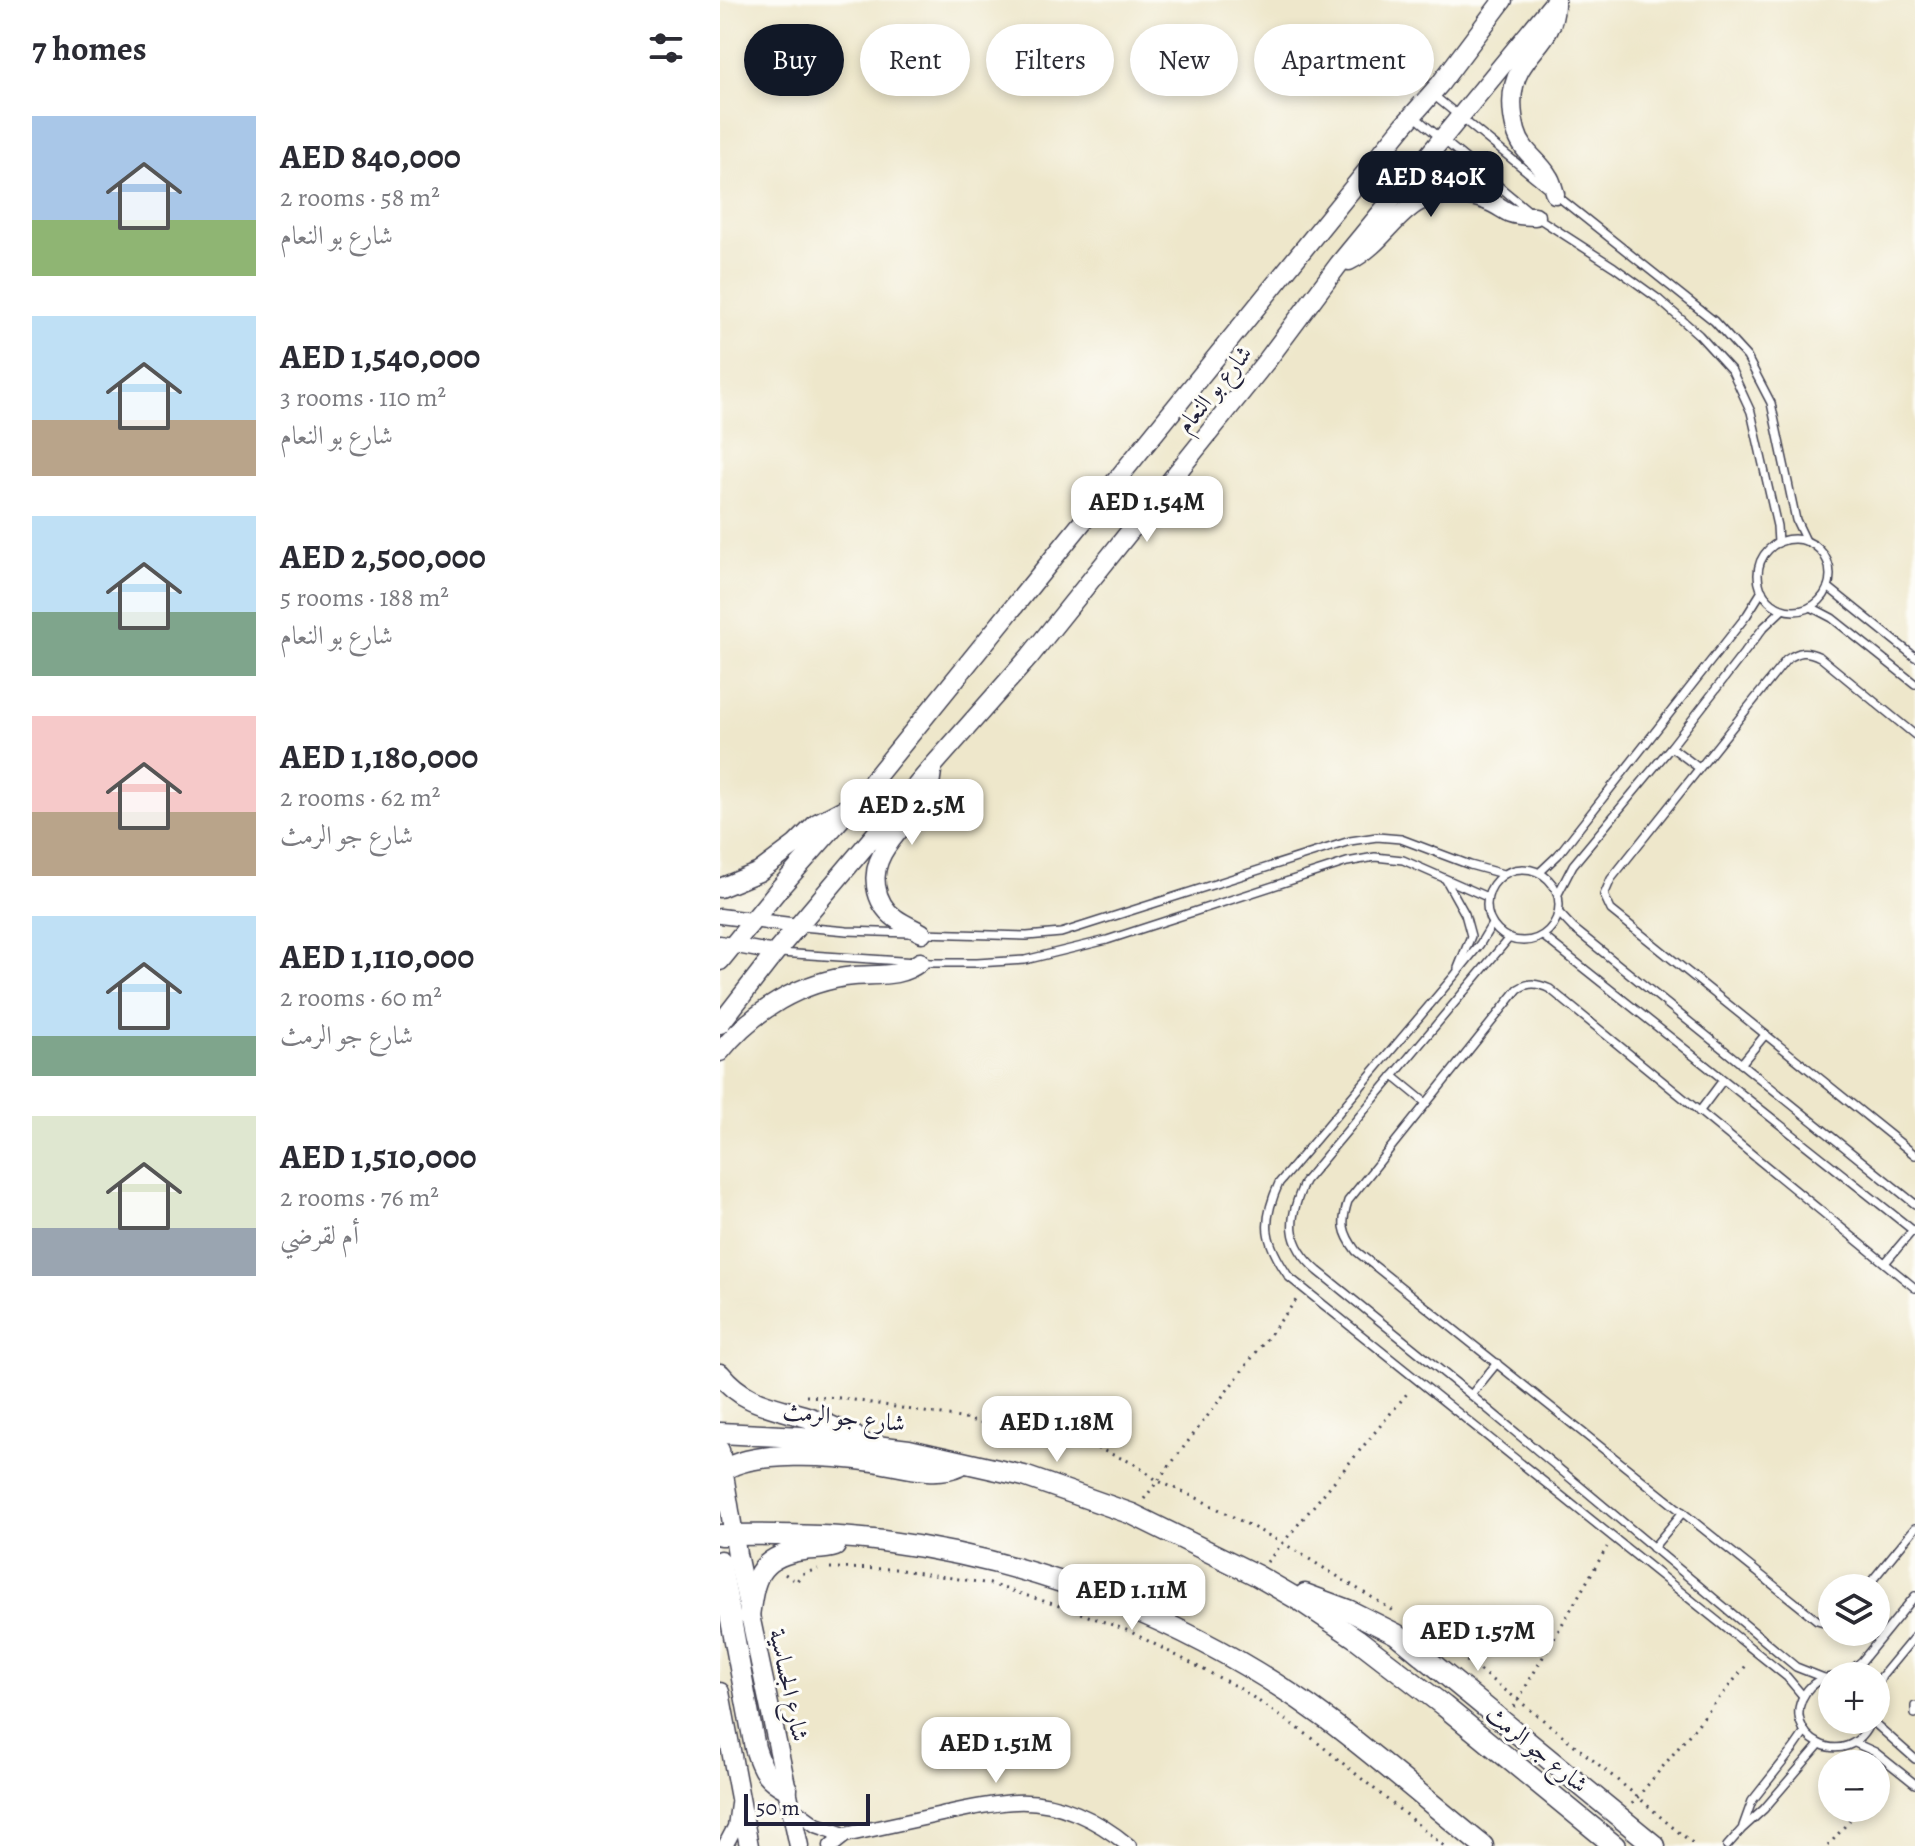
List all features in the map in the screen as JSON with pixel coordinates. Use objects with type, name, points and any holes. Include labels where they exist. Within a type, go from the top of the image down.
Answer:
[{"type":"main road","points":[[720,1374],[740,1394],[760,1404],[811,1418],[884,1446]]},
{"type":"main road","name":"شارع جو الرمث","points":[[720,1433],[801,1437],[884,1446],[968,1462],[1024,1476],[1132,1514],[1256,1575],[1357,1639],[1615,1846]]},
{"type":"main road","points":[[721,1464],[778,1455],[870,1460],[940,1470],[968,1462]]},
{"type":"main road","points":[[727,1535],[836,1536],[925,1547],[1001,1564],[1129,1606],[1235,1660],[1328,1720],[1483,1846]]},
{"type":"main road","points":[[749,1616],[754,1585],[767,1562],[799,1550],[824,1549],[862,1539]]},
{"type":"main road","points":[[720,1561],[755,1748],[762,1769],[789,1798]]},
{"type":"main road","points":[[1256,1575],[1348,1610],[1396,1634],[1655,1846]]},
{"type":"street","name":"شارع بو النعام","points":[[1434,90],[1503,0]]},
{"type":"street","name":"شارع بو النعام","points":[[720,1024],[775,953],[1030,656],[1268,359],[1339,264],[1556,0]]},
{"type":"street","points":[[1555,194],[1548,176],[1521,144],[1513,108],[1516,81],[1528,58],[1549,32],[1556,0]]},
{"type":"street","name":"شارع بو النعام","points":[[720,961],[726,944],[754,920],[855,803],[1429,96]]},
{"type":"street","points":[[1339,264],[1367,250],[1411,205],[1432,197],[1450,194],[1477,197],[1511,213],[1535,216]]},
{"type":"street","points":[[922,933],[886,910],[880,902],[875,879],[887,845],[928,791],[932,767]]},
{"type":"street","points":[[720,888],[759,872],[795,845],[817,823],[855,803]]},
{"type":"street","points":[[720,916],[798,926]]},
{"type":"street","points":[[726,944],[775,953]]},
{"type":"street","points":[[720,1052],[736,1032],[764,1009],[796,992],[839,978],[900,973],[920,962]]},
{"type":"street","points":[[721,1464],[727,1535]]},
{"type":"street","name":"شارع الجساسية","points":[[727,1535],[749,1616],[799,1846]]},
{"type":"street","points":[[720,1692],[749,1846]]},
{"type":"street","points":[[725,1846],[735,1827],[739,1795]]},
{"type":"street","points":[[789,1798],[816,1825],[845,1835]]},
{"type":"street","points":[[831,1846],[845,1835],[986,1805],[1017,1802],[1067,1809],[1115,1834],[1129,1846]]},
{"type":"lane","points":[[1434,95],[1714,321],[1747,357],[1771,403],[1796,520],[1806,541],[1821,552],[1830,568],[1824,596],[1801,611],[1782,610],[1762,591],[1760,564],[1770,548],[1778,543],[1806,541]]},
{"type":"lane","points":[[1413,115],[1535,216],[1657,298],[1699,335],[1732,371],[1751,412],[1777,526],[1778,543]]},
{"type":"lane","points":[[1828,587],[1915,657]]},
{"type":"lane","points":[[1540,872],[1558,855],[1747,615],[1762,591]]},
{"type":"lane","points":[[1811,607],[1832,618],[1915,684]]},
{"type":"lane","points":[[1558,894],[1573,865],[1671,747],[1764,627],[1782,610]]},
{"type":"lane","points":[[1915,735],[1820,657],[1808,651],[1796,653],[1786,660],[1699,768],[1611,879],[1604,895],[1611,910],[1915,1155]]},
{"type":"lane","points":[[1671,747],[1699,768]]},
{"type":"lane","points":[[798,926],[847,931],[1027,936],[1061,933],[1350,841],[1377,837],[1401,839],[1503,874]]},
{"type":"lane","points":[[775,953],[920,962],[1025,960],[1107,940],[1347,862],[1375,857],[1403,860],[1487,897]]},
{"type":"lane","points":[[1521,868],[1540,872],[1554,885],[1558,894],[1559,913],[1550,929],[1543,936],[1524,941],[1498,932],[1488,916],[1490,888],[1503,874],[1521,868]]},
{"type":"lane","points":[[1445,878],[1465,914],[1471,936],[1455,975]]},
{"type":"lane","points":[[1559,913],[1573,928],[1915,1204]]},
{"type":"lane","points":[[1492,924],[1455,975],[1279,1183],[1269,1204],[1266,1227],[1274,1256],[1289,1277],[1787,1677],[1803,1696]]},
{"type":"lane","points":[[1543,936],[1914,1231],[1885,1263]]},
{"type":"lane","points":[[1509,938],[1305,1181],[1295,1204],[1292,1225],[1295,1243],[1305,1260],[1796,1667],[1818,1674]]},
{"type":"lane","points":[[1818,1620],[1356,1251],[1343,1227],[1343,1215],[1348,1201],[1518,989],[1537,983],[1550,989],[1915,1288]]},
{"type":"lane","points":[[1741,1064],[1765,1035]]},
{"type":"lane","points":[[1393,1076],[1426,1103]]},
{"type":"lane","points":[[1699,1112],[1723,1080]]},
{"type":"lane","points":[[1471,1395],[1497,1363]]},
{"type":"lane","points":[[1653,1548],[1683,1512]]},
{"type":"lane","points":[[1877,1574],[1915,1528]]},
{"type":"lane","points":[[1861,1662],[1915,1596]]},
{"type":"lane","points":[[1890,1666],[1915,1636]]},
{"type":"lane","points":[[1818,1681],[1803,1696],[1799,1714],[1805,1732],[1819,1745],[1837,1748],[1855,1743],[1864,1734]]},
{"type":"lane","points":[[1915,1706],[1915,1714]]},
{"type":"lane","points":[[1742,1829],[1752,1801],[1805,1732]]},
{"type":"lane","points":[[1887,1734],[1915,1759]]},
{"type":"lane","points":[[1855,1743],[1875,1752],[1915,1784]]},
{"type":"lane","points":[[1727,1846],[1764,1809],[1819,1745]]},
{"type":"path","points":[[1132,1514],[1304,1289]]},
{"type":"path","points":[[1256,1575],[1418,1381]]},
{"type":"path","points":[[1505,1723],[1613,1537]]},
{"type":"path","points":[[767,1562],[796,1582],[802,1574],[815,1569],[848,1567],[895,1569],[990,1584],[1129,1631],[1241,1689],[1312,1738],[1444,1846]]},
{"type":"path","points":[[1620,1818],[1757,1653]]},
{"type":"path","points":[[1890,1774],[1895,1768]]},
{"type":"path","points":[[1828,1846],[1848,1822]]}]
